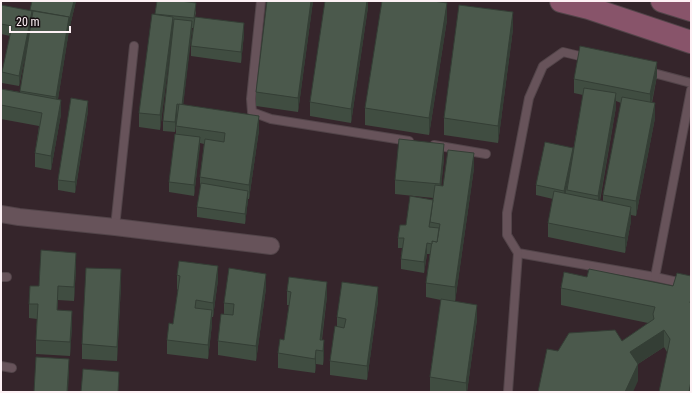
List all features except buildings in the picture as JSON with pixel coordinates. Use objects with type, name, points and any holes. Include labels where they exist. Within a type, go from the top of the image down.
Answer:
[{"type":"main road","points":[[561,1],[590,8],[691,42]]},
{"type":"main road","points":[[662,1],[691,10]]},
{"type":"street","points":[[1,214],[18,217],[115,226],[271,246]]},
{"type":"lane","points":[[261,1],[251,99],[252,112],[271,119],[486,154]]},
{"type":"lane","points":[[115,226],[134,46]]},
{"type":"lane","points":[[508,392],[518,253],[507,235],[507,213],[529,98],[544,66],[563,52],[594,59]]},
{"type":"lane","points":[[639,70],[691,83]]},
{"type":"lane","points":[[655,277],[691,90]]},
{"type":"lane","points":[[518,253],[655,277],[691,285]]},
{"type":"lane","points":[[1,366],[12,368]]}]
